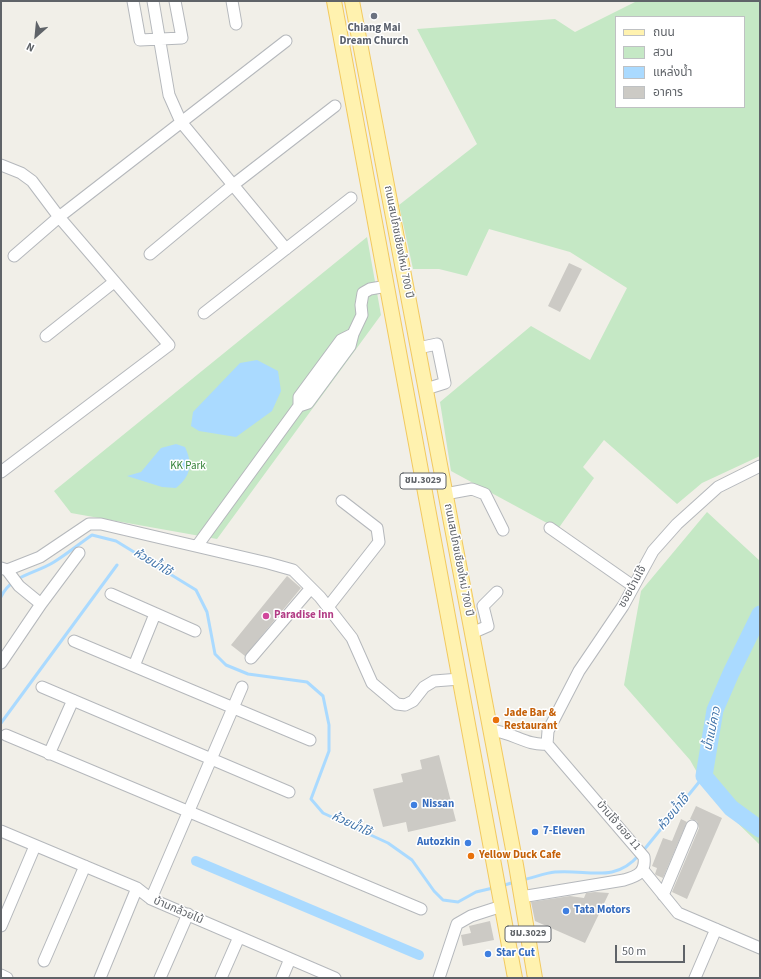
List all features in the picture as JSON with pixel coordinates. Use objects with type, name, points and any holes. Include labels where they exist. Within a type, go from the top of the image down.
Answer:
[{"type":"main road","name":"ถนนสมโภชเชียงใหม่ 700 ปี","points":[[334,1],[515,978]]},
{"type":"main road","name":"ถนนสมโภชเชียงใหม่ 700 ปี","points":[[352,1],[516,865],[535,978]]},
{"type":"street","points":[[133,1],[140,40],[182,38],[175,1]]},
{"type":"street","points":[[153,1],[169,95],[181,122],[286,249]]},
{"type":"street","points":[[232,1],[236,24]]},
{"type":"street","points":[[14,256],[59,217],[286,41]]},
{"type":"street","points":[[150,254],[233,185],[335,106]]},
{"type":"street","points":[[1,165],[21,173],[32,181],[59,217],[169,344],[1,472]]},
{"type":"street","points":[[204,313],[351,198]]},
{"type":"street","points":[[46,336],[114,282]]},
{"type":"street","points":[[197,546],[299,406],[308,403],[350,346],[353,334],[362,315],[360,305],[363,293],[370,289],[387,286]]},
{"type":"street","points":[[418,348],[437,344],[445,382],[426,389]]},
{"type":"street","name":"ซอยบ้านโจ้","points":[[547,744],[548,730],[579,671],[623,606],[653,551],[677,524],[718,487],[760,466]]},
{"type":"street","points":[[446,494],[472,489],[485,494],[503,530]]},
{"type":"street","points":[[328,607],[379,542],[377,528],[342,501]]},
{"type":"street","points":[[41,604],[19,586],[7,571],[40,557],[89,524],[101,524],[293,570],[328,607],[352,638],[372,684],[397,704],[405,705],[413,701],[424,687],[434,681],[460,679]]},
{"type":"street","points":[[550,528],[633,586]]},
{"type":"street","points":[[1,663],[41,604],[79,553]]},
{"type":"street","points":[[251,658],[311,588]]},
{"type":"street","points":[[472,633],[488,626],[483,606],[497,592]]},
{"type":"street","points":[[111,594],[195,630]]},
{"type":"street","points":[[134,666],[155,614]]},
{"type":"street","points":[[74,640],[310,740]]},
{"type":"street","points":[[42,687],[289,792]]},
{"type":"street","points":[[151,900],[242,687]]},
{"type":"street","points":[[49,754],[72,700]]},
{"type":"street","points":[[490,730],[503,731],[536,745],[547,744]]},
{"type":"street","points":[[6,735],[188,813],[421,909]]},
{"type":"street","name":"บ้านโจ้ ซอย 11","points":[[547,744],[641,853],[645,865],[643,870]]},
{"type":"street","points":[[663,895],[692,826]]},
{"type":"street","name":"บ้านกล้วยไม้","points":[[1,831],[137,888],[151,900],[188,914],[335,978]]},
{"type":"street","points":[[1,926],[35,846]]},
{"type":"street","points":[[44,961],[85,866]]},
{"type":"street","points":[[521,894],[624,880],[637,876],[643,870],[678,913],[760,948]]},
{"type":"street","points":[[100,978],[137,888]]},
{"type":"street","points":[[439,978],[457,924],[500,899]]},
{"type":"street","points":[[160,978],[188,914]]},
{"type":"street","points":[[695,978],[716,929]]},
{"type":"street","points":[[221,978],[239,937]]},
{"type":"street","points":[[282,978],[290,959]]},
{"type":"street","points":[[1,975],[7,978]]},
{"type":"green space","points":[[637,1],[760,1],[760,456],[702,483],[677,504],[604,440],[583,467],[594,478],[558,529],[451,471],[440,402],[531,326],[590,360],[627,288],[570,252],[489,229],[467,276],[439,269],[413,269],[399,205],[477,144],[417,29],[555,19],[575,32]]},
{"type":"green space","name":"KK Park","points":[[367,237],[381,315],[217,539],[71,513],[54,491]]},
{"type":"green space","points":[[707,512],[760,561],[760,845],[711,797],[690,760],[624,685],[641,591]]},
{"type":"water","points":[[257,360],[278,371],[281,391],[272,411],[236,437],[199,431],[191,426],[193,412],[240,363]]},
{"type":"water","points":[[176,444],[185,447],[190,464],[188,474],[176,488],[162,487],[127,476],[141,472],[161,448]]},
{"type":"building","points":[[569,263],[582,269],[560,312],[548,306]]},
{"type":"building","name":"Paradise Inn","points":[[287,576],[301,588],[245,656],[231,645]]},
{"type":"building","name":"Nissan","points":[[439,755],[456,821],[408,832],[406,822],[383,827],[373,789],[403,782],[401,774],[422,769],[420,760]]},
{"type":"building","points":[[696,806],[722,818],[687,899],[672,892],[699,828],[697,821],[690,819]]},
{"type":"building","points":[[681,819],[687,822],[663,878],[655,874],[657,868],[652,866],[663,838],[672,841]]},
{"type":"building","name":"Tata Motors","points":[[586,893],[609,893],[585,943],[535,921],[531,902],[570,896],[584,898]]},
{"type":"building","points":[[490,921],[494,940],[463,946],[461,935],[471,933],[469,926]]},
{"type":"waterway","name":"ห้วยน้ำโจ้","points":[[1,597],[5,590],[17,579],[54,562],[92,535],[116,541],[196,590],[207,612],[215,654],[226,665],[248,674],[307,682],[323,696],[329,725],[329,751],[311,799],[323,813],[388,843],[412,860],[434,891],[443,900],[458,902],[476,892],[493,888]]},
{"type":"waterway","points":[[1,723],[117,565]]},
{"type":"waterway","name":"น้ำแม่คาว","points":[[760,614],[731,673],[715,710],[704,776],[731,808],[760,829]]},
{"type":"waterway","name":"ห้วยน้ำโจ้","points":[[643,851],[704,776]]},
{"type":"waterway","name":"ห้วยน้ำโจ้","points":[[522,880],[555,872],[610,872],[630,864],[639,855]]},
{"type":"waterway","points":[[196,861],[419,955]]},
{"type":"waterway","name":"ห้วยน้ำโจ้","points":[[501,886],[515,882]]},
{"type":"place","name":"Chiang Mai Dream Church","points":[[374,16]]},
{"type":"place","name":"Paradise Inn","points":[[266,616]]},
{"type":"place","name":"Jade Bar & Restaurant","points":[[496,720]]},
{"type":"place","name":"Nissan","points":[[414,805]]},
{"type":"place","name":"7-Eleven","points":[[535,832]]},
{"type":"place","name":"Autozkin","points":[[468,843]]},
{"type":"place","name":"Yellow Duck Cafe","points":[[471,856]]},
{"type":"place","name":"Tata Motors","points":[[566,911]]},
{"type":"place","name":"Star Cut","points":[[488,954]]}]
